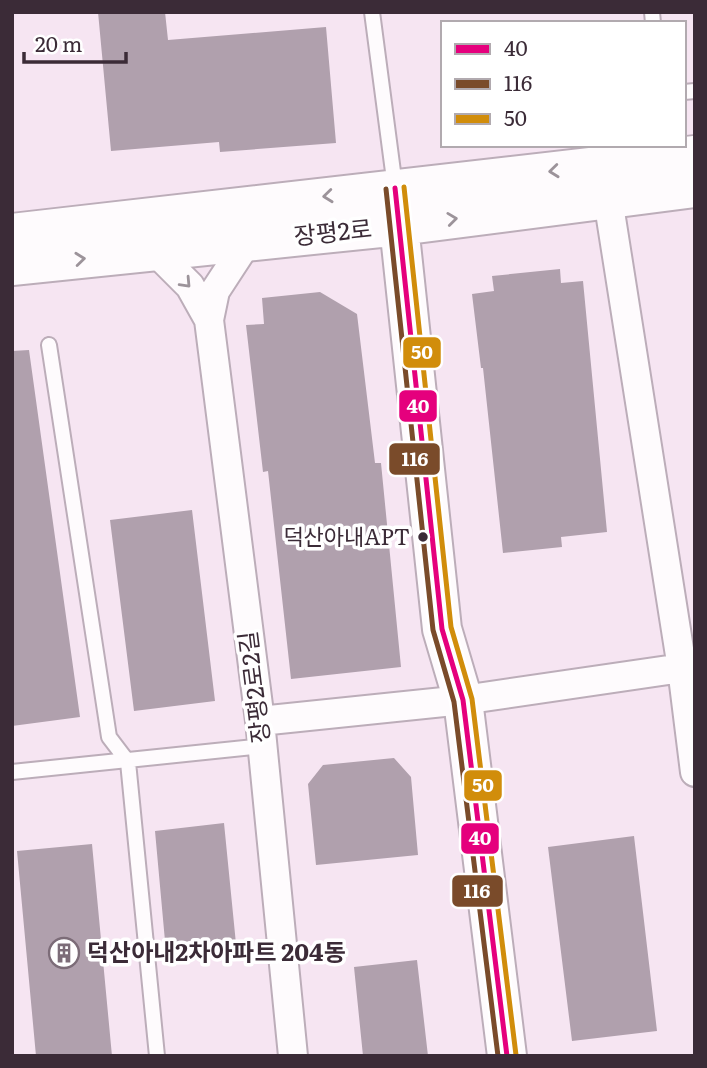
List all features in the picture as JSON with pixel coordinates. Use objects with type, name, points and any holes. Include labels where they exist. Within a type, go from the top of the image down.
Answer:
[{"type":"street","name":"장평2로","points":[[12,266],[400,226],[606,183],[695,155]]},
{"type":"street","name":"장평2로","points":[[12,233],[395,188],[606,183],[695,188]]},
{"type":"street","points":[[606,183],[682,668],[695,772]]},
{"type":"street","points":[[395,188],[442,629],[463,700],[506,1056]]},
{"type":"street","points":[[209,320],[215,291],[247,242]]},
{"type":"street","points":[[155,251],[190,286],[209,320]]},
{"type":"street","name":"장평2로2길","points":[[209,320],[261,734],[293,1056]]},
{"type":"street","points":[[261,734],[463,700],[682,668]]},
{"type":"lane","points":[[372,12],[395,188]]},
{"type":"lane","points":[[49,345],[108,737],[128,762],[157,1056]]},
{"type":"lane","points":[[12,772],[128,762],[261,734]]},
{"type":"building","points":[[98,12],[165,12],[168,40],[326,27],[336,143],[220,152],[219,142],[111,151]]},
{"type":"building","points":[[560,269],[561,283],[583,281],[607,532],[561,537],[562,547],[503,553],[483,368],[472,294],[494,291],[492,276]]},
{"type":"building","points":[[320,292],[357,314],[375,463],[381,463],[401,667],[291,679],[268,471],[263,472],[246,325],[264,324],[262,298]]},
{"type":"building","points":[[29,350],[80,717],[12,726],[12,351]]},
{"type":"building","points":[[192,510],[215,701],[134,711],[110,520]]},
{"type":"building","points":[[394,758],[411,777],[418,855],[316,865],[308,784],[323,765]]},
{"type":"building","points":[[224,823],[237,954],[167,963],[155,831]]},
{"type":"building","points":[[634,836],[657,1031],[572,1041],[548,847]]},
{"type":"building","name":"덕산아내2차아파트 204동","points":[[92,844],[112,1056],[36,1056],[17,851]]},
{"type":"building","points":[[417,960],[428,1056],[363,1056],[354,967]]},
{"type":"transit line","name":"50","points":[[404,187],[451,627],[472,699],[516,1055]]},
{"type":"transit line","name":"40","points":[[395,188],[442,629],[463,700],[507,1056]]},
{"type":"transit line","name":"116","points":[[386,189],[433,630],[454,702],[498,1056]]},
{"type":"place","name":"덕산아내APT","points":[[423,537]]},
{"type":"place","name":"덕산아내2차아파트 204동","points":[[64,953]]}]
